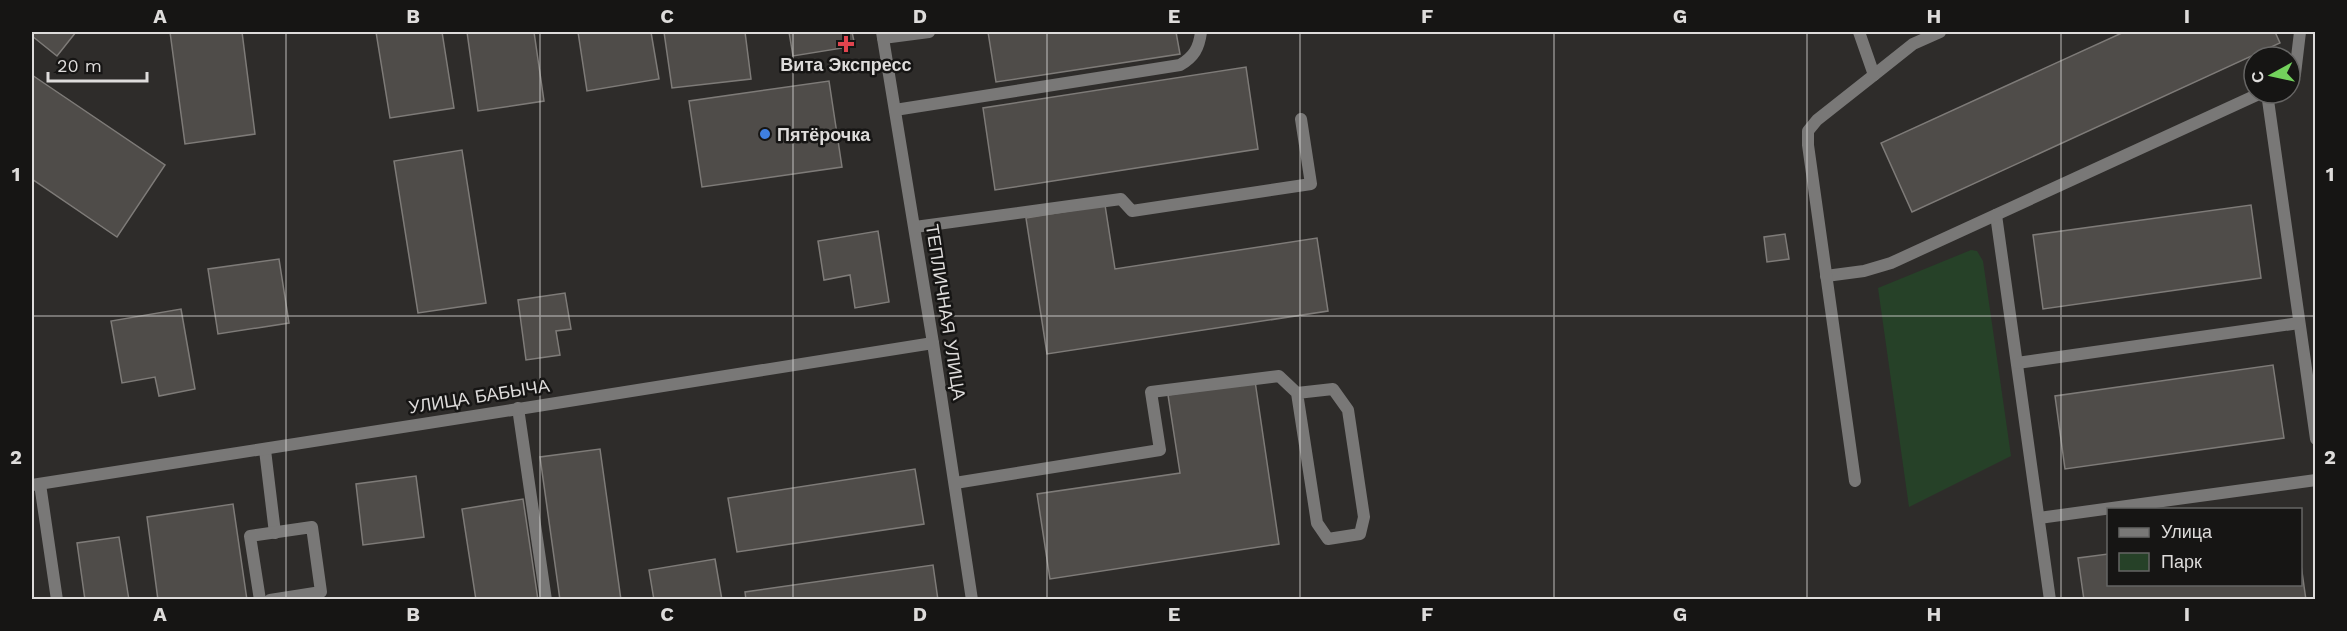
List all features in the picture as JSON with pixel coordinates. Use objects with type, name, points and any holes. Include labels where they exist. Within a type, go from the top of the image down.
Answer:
[{"type":"street","points":[[883,35],[929,32]]},
{"type":"street","points":[[895,110],[1180,65],[1192,58],[1200,44],[1201,32]]},
{"type":"street","points":[[1859,32],[1874,75]]},
{"type":"street","points":[[1855,481],[1808,145],[1808,131],[1817,120],[1913,44],[1940,32]]},
{"type":"street","name":"ТЕПЛИЧНАЯ УЛИЦА","points":[[883,35],[972,600]]},
{"type":"street","points":[[1826,276],[1884,266],[2242,101]]},
{"type":"street","points":[[2269,105],[2316,439]]},
{"type":"street","points":[[915,227],[1120,198],[1132,211],[1311,184],[1301,119]]},
{"type":"street","points":[[1996,215],[2050,600]]},
{"type":"street","points":[[2017,363],[2299,323]]},
{"type":"street","name":"УЛИЦА БАБЫЧА","points":[[36,484],[933,344]]},
{"type":"street","points":[[955,483],[1160,450],[1151,392],[1279,376],[1296,393],[1317,523],[1328,539],[1360,534],[1364,517],[1348,410],[1333,389],[1296,393]]},
{"type":"street","points":[[518,408],[546,600]]},
{"type":"street","points":[[265,450],[275,533]]},
{"type":"street","points":[[2112,508],[2316,480]]},
{"type":"street","points":[[36,484],[57,600]]},
{"type":"street","points":[[2039,518],[2107,509]]},
{"type":"street","points":[[260,600],[250,536],[312,527],[321,592],[270,600]]},
{"type":"green space","points":[[1971,250],[1977,251],[1983,261],[2011,456],[1909,507],[1878,288]]},
{"type":"building","points":[[32,32],[76,32],[57,56],[32,36]]},
{"type":"building","points":[[170,32],[242,32],[255,134],[185,144]]},
{"type":"building","points":[[376,32],[442,32],[454,108],[390,118]]},
{"type":"building","points":[[467,32],[534,32],[544,101],[478,111]]},
{"type":"building","points":[[578,32],[651,32],[659,79],[587,91]]},
{"type":"building","points":[[664,32],[745,32],[751,79],[672,88]]},
{"type":"building","points":[[789,32],[852,32],[855,46],[793,56]]},
{"type":"building","points":[[988,32],[1176,32],[1180,54],[996,82]]},
{"type":"building","points":[[2124,32],[2275,32],[2280,43],[2242,45],[2242,60],[1912,212],[1881,143]]},
{"type":"building","points":[[1246,67],[1258,149],[995,190],[983,108]]},
{"type":"building","points":[[32,75],[165,165],[117,237],[32,179]]},
{"type":"building","name":"Пятёрочка","points":[[829,81],[842,167],[702,187],[689,101]]},
{"type":"building","points":[[462,150],[486,303],[418,313],[394,161]]},
{"type":"building","points":[[1105,205],[1115,269],[1317,238],[1328,311],[1047,354],[1026,218]]},
{"type":"building","points":[[2251,205],[2261,278],[2043,309],[2033,235]]},
{"type":"building","points":[[878,231],[889,302],[855,308],[850,275],[824,280],[818,241]]},
{"type":"building","points":[[1785,234],[1789,259],[1767,262],[1764,237]]},
{"type":"building","points":[[279,259],[289,323],[218,334],[208,269]]},
{"type":"building","points":[[565,293],[571,329],[556,331],[560,355],[526,360],[518,300]]},
{"type":"building","points":[[181,309],[195,389],[159,396],[155,377],[122,383],[111,321]]},
{"type":"building","points":[[2273,365],[2284,438],[2065,469],[2055,396]]},
{"type":"building","points":[[1255,381],[1279,544],[1050,579],[1037,494],[1180,473],[1168,395]]},
{"type":"building","points":[[600,449],[621,600],[560,600],[540,457]]},
{"type":"building","points":[[915,469],[924,524],[737,552],[728,498]]},
{"type":"building","points":[[416,476],[424,537],[363,545],[356,484]]},
{"type":"building","points":[[523,499],[538,600],[476,600],[462,509]]},
{"type":"building","points":[[233,504],[247,600],[158,600],[147,517]]},
{"type":"building","points":[[119,537],[129,600],[85,600],[77,543]]},
{"type":"building","points":[[2107,554],[2107,586],[2302,586],[2302,572],[2306,600],[2084,600],[2078,558]]},
{"type":"building","points":[[715,559],[722,600],[654,600],[649,570]]},
{"type":"building","points":[[933,565],[938,600],[746,600],[745,592]]},
{"type":"place","name":"Вита Экспресс","points":[[846,44]]},
{"type":"place","name":"Пятёрочка","points":[[765,134]]}]
